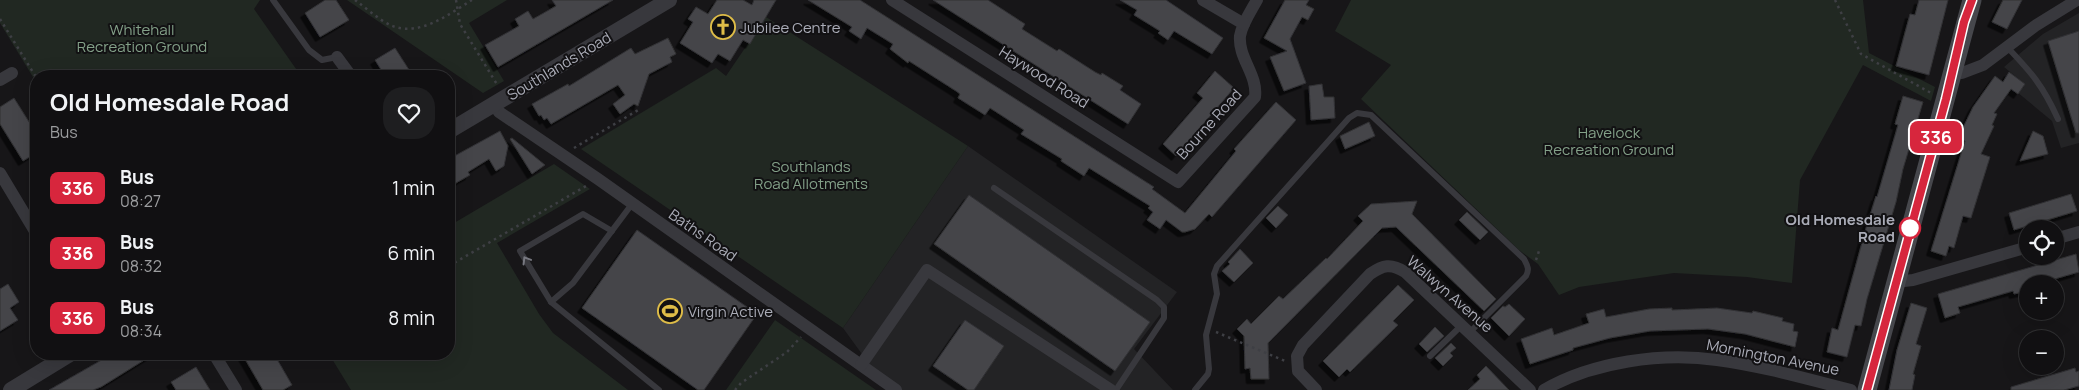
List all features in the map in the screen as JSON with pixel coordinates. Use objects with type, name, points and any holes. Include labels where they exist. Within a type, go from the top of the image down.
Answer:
[{"type":"main road","points":[[1867,390],[1946,99],[1964,22],[1972,0]]},
{"type":"street","name":"Southlands Road","points":[[455,127],[669,0]]},
{"type":"street","name":"Haywood Road","points":[[892,0],[1178,182]]},
{"type":"street","points":[[1203,0],[1244,24]]},
{"type":"street","name":"Bourne Road","points":[[1178,182],[1255,98],[1255,83],[1241,46],[1240,35],[1257,0]]},
{"type":"street","points":[[1953,70],[1962,73],[1977,68],[2035,26],[2076,0]]},
{"type":"street","points":[[337,56],[346,70]]},
{"type":"street","points":[[0,80],[12,73]]},
{"type":"street","name":"Baths Road","points":[[499,101],[499,112],[598,179],[896,390]]},
{"type":"street","points":[[0,173],[30,223]]},
{"type":"street","points":[[2064,236],[2079,232]]},
{"type":"street","points":[[1896,279],[1904,281],[1913,280],[2019,250]]},
{"type":"street","name":"Walwyn Avenue","points":[[1296,360],[1303,345],[1370,274],[1385,266],[1397,267],[1405,272],[1466,328],[1530,390]]},
{"type":"street","points":[[861,365],[928,270],[1111,390]]},
{"type":"street","name":"Mornington Avenue","points":[[1544,390],[1555,384],[1609,365],[1627,361],[1678,358],[1716,360],[1851,390]]},
{"type":"street","points":[[11,390],[60,360]]},
{"type":"street","points":[[218,360],[236,390]]},
{"type":"street","points":[[1296,360],[1298,371],[1316,390]]},
{"type":"lane","points":[[272,0],[309,50],[322,60],[337,56]]},
{"type":"lane","points":[[2007,47],[2037,79],[2058,119]]},
{"type":"lane","points":[[1195,390],[1209,370],[1206,335],[1217,294],[1214,274],[1217,266],[1350,118],[1357,113],[1371,115],[1519,255],[1527,265],[1528,271],[1526,276],[1466,328],[1430,356]]},
{"type":"lane","points":[[994,188],[1157,300],[1164,307],[1164,318],[1116,390]]},
{"type":"lane","points":[[551,302],[573,283],[632,204]]},
{"type":"lane","points":[[612,231],[583,214],[520,251],[551,302],[659,390]]},
{"type":"path","points":[[355,0],[391,25],[412,29],[430,24],[472,0]]},
{"type":"path","points":[[456,0],[460,24],[499,101]]},
{"type":"path","points":[[1835,0],[1861,54],[1946,99]]},
{"type":"path","points":[[0,19],[32,70]]},
{"type":"path","points":[[563,155],[640,110]]},
{"type":"path","points":[[455,262],[598,179]]},
{"type":"path","points":[[735,390],[741,383],[787,352],[809,329]]},
{"type":"path","points":[[1208,329],[1286,361],[1296,360]]},
{"type":"shaded area","points":[[2079,13],[2079,143],[2061,148],[2052,121],[2017,92],[2025,84],[2004,67],[2043,34]]},
{"type":"shaded area","points":[[968,146],[1177,292],[1134,349],[1173,390],[888,390],[843,328]]},
{"type":"green space","name":"Whitehall Recreation Ground","points":[[0,0],[260,0],[254,9],[297,70],[30,70],[30,72],[0,23]]},
{"type":"green space","points":[[347,0],[507,0],[469,23],[504,81],[483,93],[455,74],[455,70],[449,70]]},
{"type":"green space","name":"Havelock Recreation Ground","points":[[1351,0],[1863,0],[1869,53],[1935,87],[1931,101],[1863,65],[1800,180],[1792,283],[1747,277],[1674,273],[1579,287],[1559,295],[1538,264],[1519,250],[1361,99],[1391,65],[1335,31]]},
{"type":"green space","name":"Southlands Road Allotments","points":[[766,17],[968,146],[843,328],[581,149],[716,68],[726,76]]},
{"type":"green space","points":[[554,164],[590,189],[497,243],[539,314],[553,333],[628,390],[351,390],[333,360],[455,360],[455,222]]},
{"type":"green space","points":[[775,320],[876,390],[726,390]]},
{"type":"building","points":[[325,0],[336,0],[349,20],[320,37],[305,13]]},
{"type":"building","points":[[552,0],[613,0],[498,67],[485,45],[519,26],[515,19],[528,11],[533,19],[556,6]]},
{"type":"building","points":[[717,0],[743,0],[752,5],[754,0],[776,0],[750,44],[743,40],[730,61],[718,54],[712,63],[680,43],[693,22],[688,19],[696,7],[708,14]]},
{"type":"building","points":[[808,0],[860,0],[1154,187],[1152,189],[1185,213],[1236,151],[1234,149],[1276,102],[1296,120],[1212,217],[1209,214],[1195,229],[1185,232],[1182,232],[1166,220],[1160,229],[1147,220],[1153,212],[1148,208],[1150,206],[1089,168],[1084,176],[1061,161],[1062,159],[1021,134],[1024,130],[990,108],[985,115],[958,98],[960,94],[956,91],[909,61],[908,63],[890,49],[893,44],[867,28],[861,39],[849,31],[852,27]]},
{"type":"building","points":[[933,0],[988,0],[1025,24],[1022,29],[1057,51],[1059,49],[1095,72],[1101,75],[1102,73],[1123,86],[1120,90],[1141,104],[1128,124]]},
{"type":"building","points":[[1120,0],[1166,0],[1223,38],[1212,54],[1174,31],[1168,40],[1158,33],[1160,31],[1134,15],[1137,10]]},
{"type":"building","points":[[1285,0],[1309,0],[1306,5],[1314,9],[1308,20],[1302,17],[1290,39],[1306,83],[1284,91],[1270,57],[1287,51],[1264,38]]},
{"type":"building","points":[[1919,0],[1948,0],[1929,75],[1896,66],[1910,14],[1915,15]]},
{"type":"building","points":[[2003,0],[2022,0],[2007,29],[1992,22]]},
{"type":"building","points":[[2079,31],[2079,133],[2076,133],[2048,41]]},
{"type":"building","points":[[668,38],[676,54],[670,57],[672,62],[649,74],[638,106],[634,104],[620,114],[613,104],[625,95],[618,85],[551,124],[547,118],[544,120],[541,115],[539,116],[532,104],[568,84],[569,86],[631,48],[635,54]]},
{"type":"building","points":[[395,48],[409,70],[381,70],[375,60]]},
{"type":"building","points":[[1215,71],[1234,88],[1176,156],[1163,144],[1203,98],[1197,93]]},
{"type":"building","points":[[2009,72],[2025,84],[2018,94],[2011,89],[1994,113],[1997,114],[1992,125],[1994,126],[1981,154],[1990,157],[1971,218],[1963,216],[1954,248],[1949,246],[1946,256],[1931,251],[1965,141],[1958,138],[1973,107],[1995,76],[2003,82]]},
{"type":"building","points":[[1322,84],[1324,97],[1334,97],[1335,118],[1311,120],[1309,86]]},
{"type":"building","points":[[1903,96],[1923,102],[1861,326],[1855,325],[1847,357],[1827,352],[1832,328],[1838,330],[1866,228],[1898,125],[1895,124]]},
{"type":"building","points":[[14,98],[30,123],[30,157],[23,161],[0,124],[0,107]]},
{"type":"building","points":[[1369,122],[1375,136],[1345,149],[1340,136]]},
{"type":"building","points":[[500,131],[508,146],[504,166],[496,171],[489,159],[468,172],[470,175],[455,184],[455,156]]},
{"type":"building","points":[[2033,131],[2043,136],[2048,154],[2020,161]]},
{"type":"building","points":[[512,138],[545,165],[532,174],[510,139]]},
{"type":"building","points":[[2071,194],[2077,211],[2047,220],[2019,220],[2019,228],[2014,230],[2009,213]]},
{"type":"building","points":[[969,195],[1150,322],[1115,371],[934,244]]},
{"type":"building","points":[[1417,201],[1412,214],[1496,299],[1484,311],[1396,227],[1382,228],[1268,343],[1269,379],[1251,379],[1250,368],[1245,369],[1244,336],[1237,329],[1247,319],[1251,324],[1279,296],[1283,299],[1327,259],[1363,221],[1358,216],[1371,204]]},
{"type":"building","points":[[1278,206],[1288,215],[1276,228],[1266,218]]},
{"type":"building","points":[[1467,212],[1488,232],[1480,240],[1459,220]]},
{"type":"building","name":"Virgin Active","points":[[637,230],[757,314],[704,390],[698,390],[582,308]]},
{"type":"building","points":[[1240,249],[1253,263],[1234,282],[1222,271],[1230,264],[1228,262]]},
{"type":"building","points":[[2076,254],[2079,272],[2064,276],[2019,275],[2019,293],[2014,294],[2013,291],[1958,307],[1960,313],[1945,318],[1938,294],[2038,265],[2064,265],[2064,257]]},
{"type":"building","points":[[8,284],[19,302],[10,308],[18,320],[0,331],[0,289]]},
{"type":"building","points":[[1398,285],[1414,300],[1393,321],[1398,325],[1350,372],[1347,369],[1339,377],[1323,361]]},
{"type":"building","points":[[1911,303],[1927,308],[1916,344],[1921,346],[1913,374],[1915,375],[1912,390],[1889,390],[1897,350]]},
{"type":"building","points":[[1509,304],[1525,319],[1509,336],[1491,318],[1503,306],[1505,307]]},
{"type":"building","points":[[1672,308],[1672,310],[1717,308],[1752,313],[1753,311],[1783,318],[1782,321],[1794,324],[1793,331],[1798,332],[1795,347],[1745,334],[1708,329],[1650,331],[1610,338],[1573,348],[1573,350],[1530,364],[1521,339],[1552,328],[1554,335],[1589,323],[1586,314],[1604,309],[1606,317],[1649,309]]},
{"type":"building","points":[[965,320],[1004,346],[974,390],[968,390],[933,366]]},
{"type":"building","points":[[1435,327],[1444,336],[1427,352],[1419,344]]},
{"type":"building","points":[[1451,343],[1456,348],[1450,353],[1453,356],[1443,366],[1435,358]]},
{"type":"building","points":[[102,360],[144,360],[93,390],[49,390]]},
{"type":"building","points":[[246,360],[277,360],[292,385],[283,390],[263,390]]},
{"type":"building","points":[[1486,366],[1509,390],[1468,390],[1480,379],[1477,375]]},
{"type":"building","points":[[196,367],[210,390],[176,390],[171,382]]},
{"type":"building","points":[[2075,368],[2076,372],[2079,371],[2079,386],[2064,390],[2011,390],[2011,387],[2051,375],[2064,375],[2064,371]]},
{"type":"bus line","name":"336","points":[[1867,390],[1946,99],[1964,22],[1972,0]]},
{"type":"place","name":"Jubilee Centre","points":[[723,27]]},
{"type":"place","name":"Old Homesdale Road","points":[[1910,228]]},
{"type":"place","name":"Virgin Active","points":[[670,311]]}]
